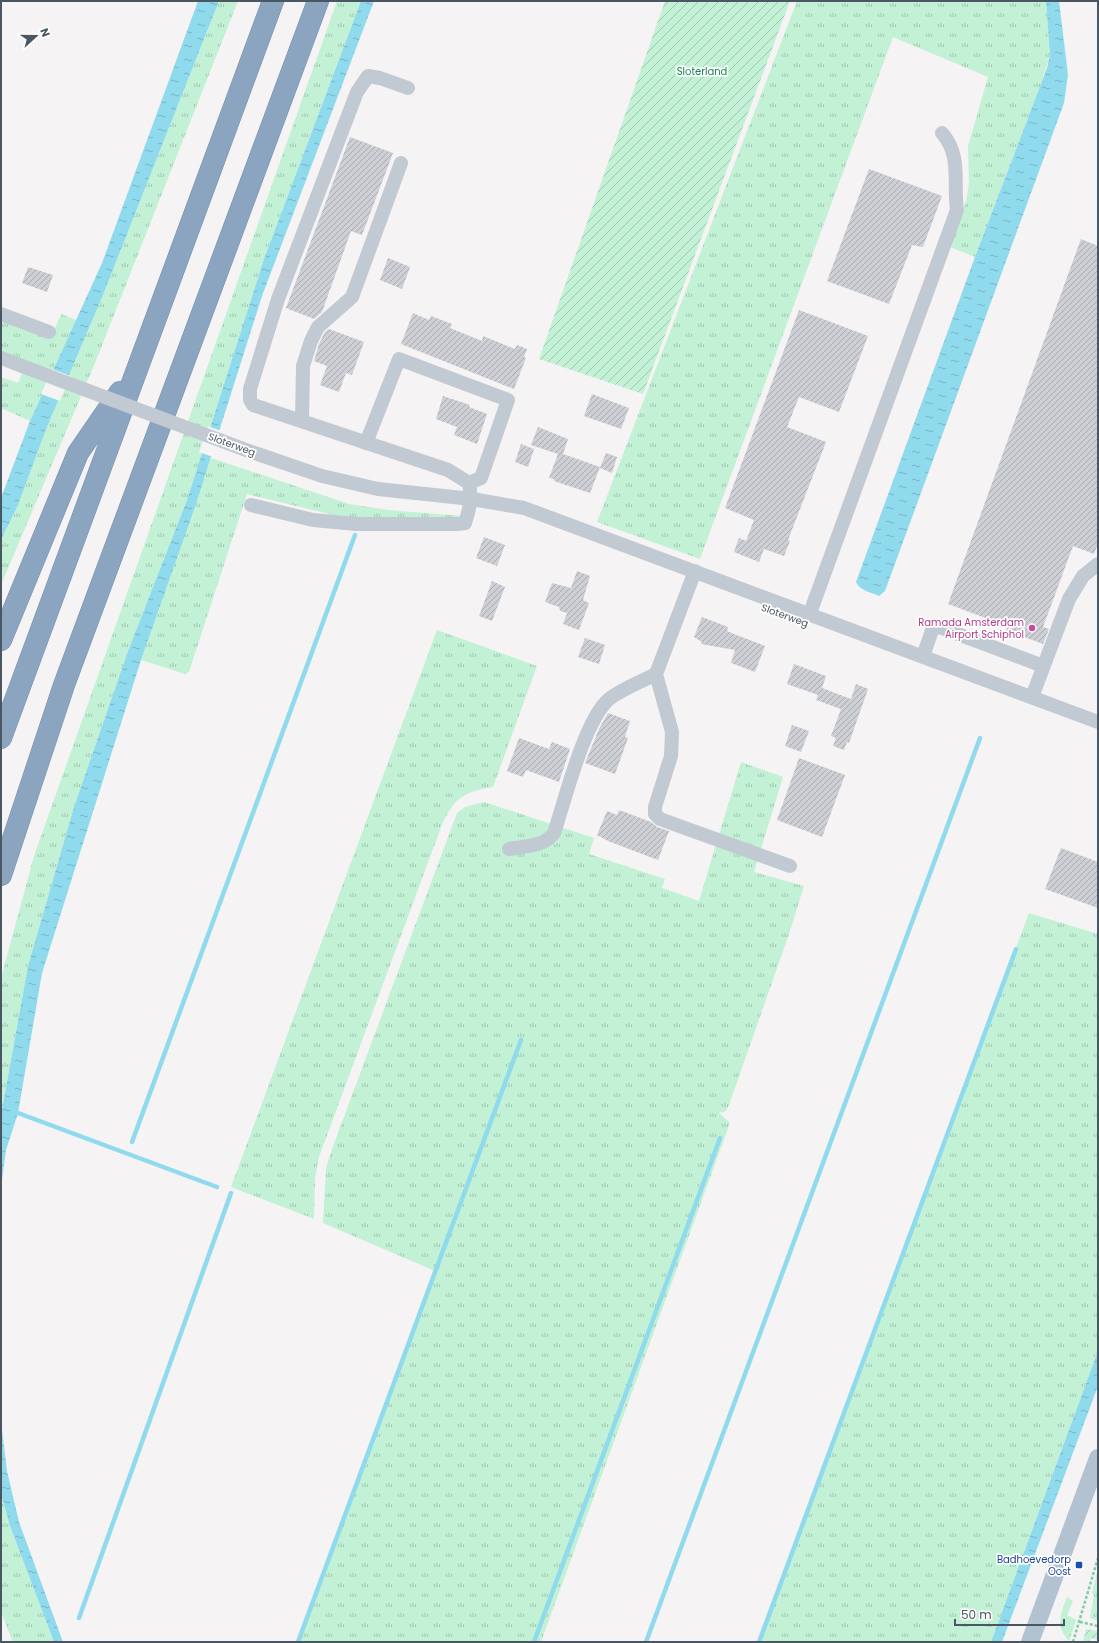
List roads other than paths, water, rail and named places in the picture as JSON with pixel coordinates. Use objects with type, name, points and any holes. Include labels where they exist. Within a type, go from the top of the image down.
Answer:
[{"type":"highway","points":[[1,738],[272,1]]},
{"type":"highway","points":[[1,875],[64,685],[318,1]]},
{"type":"highway","points":[[1,640],[78,453],[138,365]]},
{"type":"main road","points":[[1034,1641],[1098,1458]]},
{"type":"street","points":[[251,505],[313,520],[356,524],[464,523],[472,499],[469,483],[448,470],[253,405],[250,400],[250,389],[278,299],[357,92],[368,76],[380,78],[408,88]]},
{"type":"street","name":"Sloterweg","points":[[810,613],[911,332],[957,210],[955,194],[955,155],[948,140],[942,133]]},
{"type":"street","points":[[302,421],[303,366],[311,341],[318,327],[352,297],[401,163]]},
{"type":"street","points":[[1,314],[49,332]]},
{"type":"street","name":"Sloterweg","points":[[1,358],[246,450],[322,476],[378,490],[472,499],[524,508],[810,613],[1098,722]]},
{"type":"street","points":[[366,443],[399,359],[508,400],[481,478],[469,483]]},
{"type":"street","points":[[1032,697],[1069,599],[1083,576],[1098,564]]},
{"type":"street","points":[[695,572],[656,674],[672,732],[671,756],[655,808],[655,814],[660,818],[790,866]]},
{"type":"street","points":[[923,656],[934,625],[1043,666]]},
{"type":"street","points":[[509,849],[542,844],[549,840],[554,833],[588,731],[597,713],[608,700],[621,691],[656,674]]},
{"type":"water","points":[[198,1],[219,1],[103,295],[47,427],[18,505],[1,540],[1,498],[30,421],[102,263]]},
{"type":"water","points":[[361,1],[374,1],[262,296],[196,504],[141,660],[42,973],[18,1113],[6,1150],[1,1187],[1,1115],[28,966],[74,807],[128,651],[187,500],[264,259]]},
{"type":"water","points":[[1046,1],[1059,1],[1068,75],[1064,103],[885,591],[879,596],[863,589],[856,582],[975,257],[1047,68],[1050,55]]},
{"type":"water","points":[[1098,1351],[1098,1386],[1002,1642],[991,1642]]},
{"type":"water","points":[[1,1422],[7,1471],[19,1522],[63,1642],[54,1642],[10,1526],[1,1494]]},
{"type":"waterway","points":[[132,1142],[355,535]]},
{"type":"waterway","points":[[646,1642],[980,738]]},
{"type":"waterway","points":[[759,1642],[1016,949]]},
{"type":"waterway","points":[[298,1642],[521,1040]]},
{"type":"waterway","points":[[18,1113],[217,1187]]},
{"type":"waterway","points":[[534,1642],[720,1138]]},
{"type":"waterway","points":[[79,1618],[231,1193]]},
{"type":"place","name":"Ramada Amsterdam Airport Schiphol","points":[[1032,628]]},
{"type":"place","name":"Badhoevedorp Oost","points":[[1079,1565]]},
{"type":"park label","name":"Sloterland","points":[[702,71]]}]
